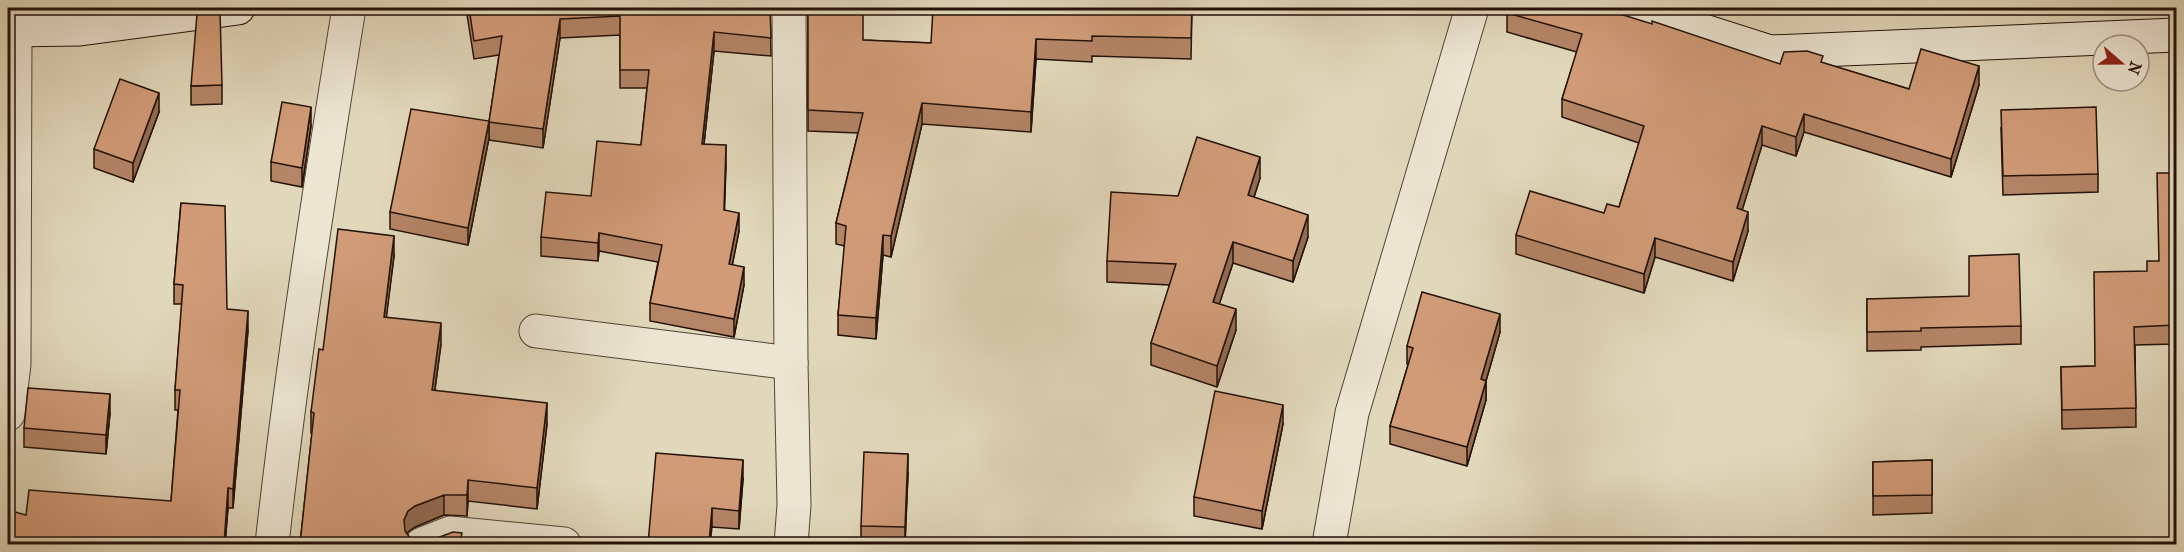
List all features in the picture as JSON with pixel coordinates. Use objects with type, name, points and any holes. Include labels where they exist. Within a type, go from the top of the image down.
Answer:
[{"type":"street","points":[[8,414],[14,364],[11,30],[80,29],[238,8]]},
{"type":"street","points":[[272,544],[282,456],[320,187],[349,8]]},
{"type":"street","points":[[789,8],[794,505],[790,544]]},
{"type":"street","points":[[1329,544],[1352,412],[1472,8]]},
{"type":"street","points":[[1632,8],[1770,52],[2176,35]]},
{"type":"street","points":[[536,331],[791,363]]},
{"type":"street","points":[[422,544],[450,533],[564,544]]},
{"type":"building","points":[[469,8],[770,8],[771,38],[714,32],[702,144],[726,145],[724,210],[739,213],[729,264],[744,267],[734,319],[650,303],[662,245],[599,233],[598,243],[541,237],[546,192],[591,196],[597,141],[641,145],[649,70],[620,70],[620,16],[560,19],[543,129],[489,122],[502,36],[474,41]]},
{"type":"building","points":[[808,8],[863,8],[863,40],[931,43],[933,8],[1192,8],[1191,38],[1092,36],[1092,41],[1036,39],[1031,112],[922,103],[891,236],[883,235],[876,318],[838,315],[846,226],[836,223],[863,113],[808,110]]},
{"type":"building","points":[[1509,8],[1601,8],[1652,24],[1652,21],[1780,64],[1784,52],[1807,51],[1823,56],[1821,62],[1909,89],[1921,49],[1979,66],[1951,159],[1804,114],[1796,137],[1762,126],[1737,208],[1748,212],[1733,262],[1655,238],[1644,274],[1516,235],[1530,191],[1604,213],[1607,204],[1619,207],[1644,126],[1562,99],[1582,34],[1507,13]]},
{"type":"building","points":[[220,11],[222,85],[191,86],[197,14]]},
{"type":"building","points":[[120,79],[159,93],[133,163],[94,149]]},
{"type":"building","points":[[282,102],[311,107],[302,168],[271,162]]},
{"type":"building","points":[[2096,107],[2098,174],[2003,176],[2001,110]]},
{"type":"building","points":[[411,109],[489,121],[468,228],[390,212]]},
{"type":"building","points":[[1197,137],[1260,157],[1248,195],[1308,215],[1293,261],[1233,242],[1213,302],[1236,309],[1217,366],[1151,343],[1176,264],[1107,261],[1111,192],[1178,196]]},
{"type":"building","points":[[2157,173],[2176,173],[2176,325],[2134,327],[2136,408],[2062,410],[2061,367],[2095,366],[2094,272],[2147,271],[2147,261],[2159,261]]},
{"type":"building","points":[[181,203],[225,206],[227,309],[248,311],[233,489],[228,488],[224,544],[8,544],[8,510],[26,515],[29,490],[171,501],[180,390],[175,390],[183,285],[174,284]]},
{"type":"building","points":[[338,229],[394,236],[384,317],[441,323],[432,390],[547,403],[537,488],[468,480],[467,495],[444,495],[408,511],[404,520],[405,531],[410,538],[419,542],[429,541],[453,532],[462,533],[460,544],[300,544],[314,413],[311,412],[319,349],[323,350]]},
{"type":"building","points":[[2019,254],[2021,326],[1921,328],[1921,331],[1867,332],[1867,299],[1969,296],[1969,256]]},
{"type":"building","points":[[1422,292],[1500,314],[1481,379],[1486,381],[1467,447],[1390,426],[1413,348],[1407,346]]},
{"type":"building","points":[[28,388],[110,394],[106,435],[24,428]]},
{"type":"building","points":[[1215,391],[1283,405],[1262,511],[1194,497]]},
{"type":"building","points":[[864,452],[908,454],[905,527],[861,526]]},
{"type":"building","points":[[656,453],[743,460],[739,511],[712,508],[709,544],[648,544]]},
{"type":"building","points":[[1932,460],[1932,495],[1873,496],[1873,462]]}]
